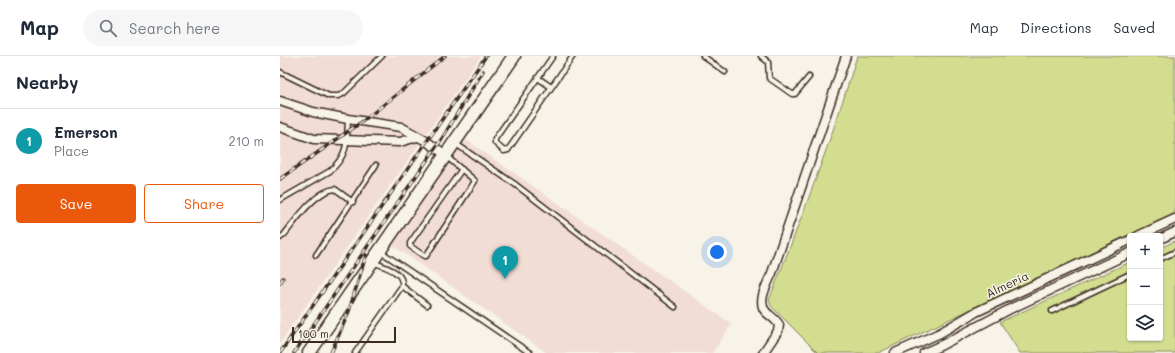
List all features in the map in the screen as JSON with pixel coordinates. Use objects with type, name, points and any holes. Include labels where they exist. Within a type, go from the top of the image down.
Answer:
[{"type":"street","points":[[309,353],[514,56]]},
{"type":"street","points":[[763,353],[778,331],[779,326],[762,307],[762,299],[846,56]]},
{"type":"street","points":[[280,100],[313,112],[348,119],[398,126],[426,141],[446,155]]},
{"type":"street","points":[[280,127],[310,138],[400,142],[417,137]]},
{"type":"street","points":[[1145,233],[1175,219]]},
{"type":"street","points":[[1163,238],[1175,232]]},
{"type":"street","name":"Almería","points":[[895,353],[940,333],[976,312],[1127,241]]},
{"type":"street","name":"Almería","points":[[924,353],[1012,308],[1127,253]]},
{"type":"street","points":[[1008,297],[1012,308]]},
{"type":"lane","points":[[280,72],[328,96],[338,96],[343,94],[382,56]]},
{"type":"lane","points":[[553,56],[495,139],[494,144],[502,150],[508,150],[573,56]]},
{"type":"lane","points":[[703,56],[725,72]]},
{"type":"lane","points":[[761,56],[768,62],[769,78],[792,94],[795,94],[809,77]]},
{"type":"lane","points":[[538,78],[551,88]]},
{"type":"lane","points":[[280,200],[330,171],[336,165],[344,153],[347,140],[348,119]]},
{"type":"lane","points":[[454,143],[516,185],[675,307]]},
{"type":"lane","points":[[446,155],[462,169],[473,179],[474,182],[426,256],[424,256],[409,245],[462,169]]},
{"type":"lane","points":[[316,255],[353,202],[376,165]]},
{"type":"lane","points":[[280,238],[284,236],[312,202],[320,195],[335,189],[353,202]]},
{"type":"lane","points":[[380,251],[530,353]]},
{"type":"lane","points":[[1163,258],[1175,252]]},
{"type":"lane","points":[[354,353],[402,286],[399,274],[372,262]]},
{"type":"lane","points":[[1052,311],[1127,275]]},
{"type":"lane","points":[[402,286],[426,305]]},
{"type":"shaded area","points":[[280,56],[481,56],[280,343]]},
{"type":"shaded area","points":[[465,139],[732,324],[712,353],[547,353],[392,245]]},
{"type":"green space","points":[[857,56],[1175,56],[1175,213],[1133,233],[1127,233],[1127,236],[878,353],[818,353],[771,306],[769,300],[816,179]]},
{"type":"green space","points":[[1175,241],[1175,353],[1020,353],[1000,322],[1127,263],[1127,341],[1163,341],[1163,247]]},
{"type":"railway","points":[[280,179],[363,121],[445,56]]},
{"type":"railway","points":[[280,353],[486,56]]},
{"type":"railway","points":[[294,353],[443,137],[483,71]]},
{"type":"railway","points":[[331,353],[349,311],[366,255]]},
{"type":"railway","points":[[280,283],[283,278]]},
{"type":"place","name":"Emerson","points":[[505,279]]}]
